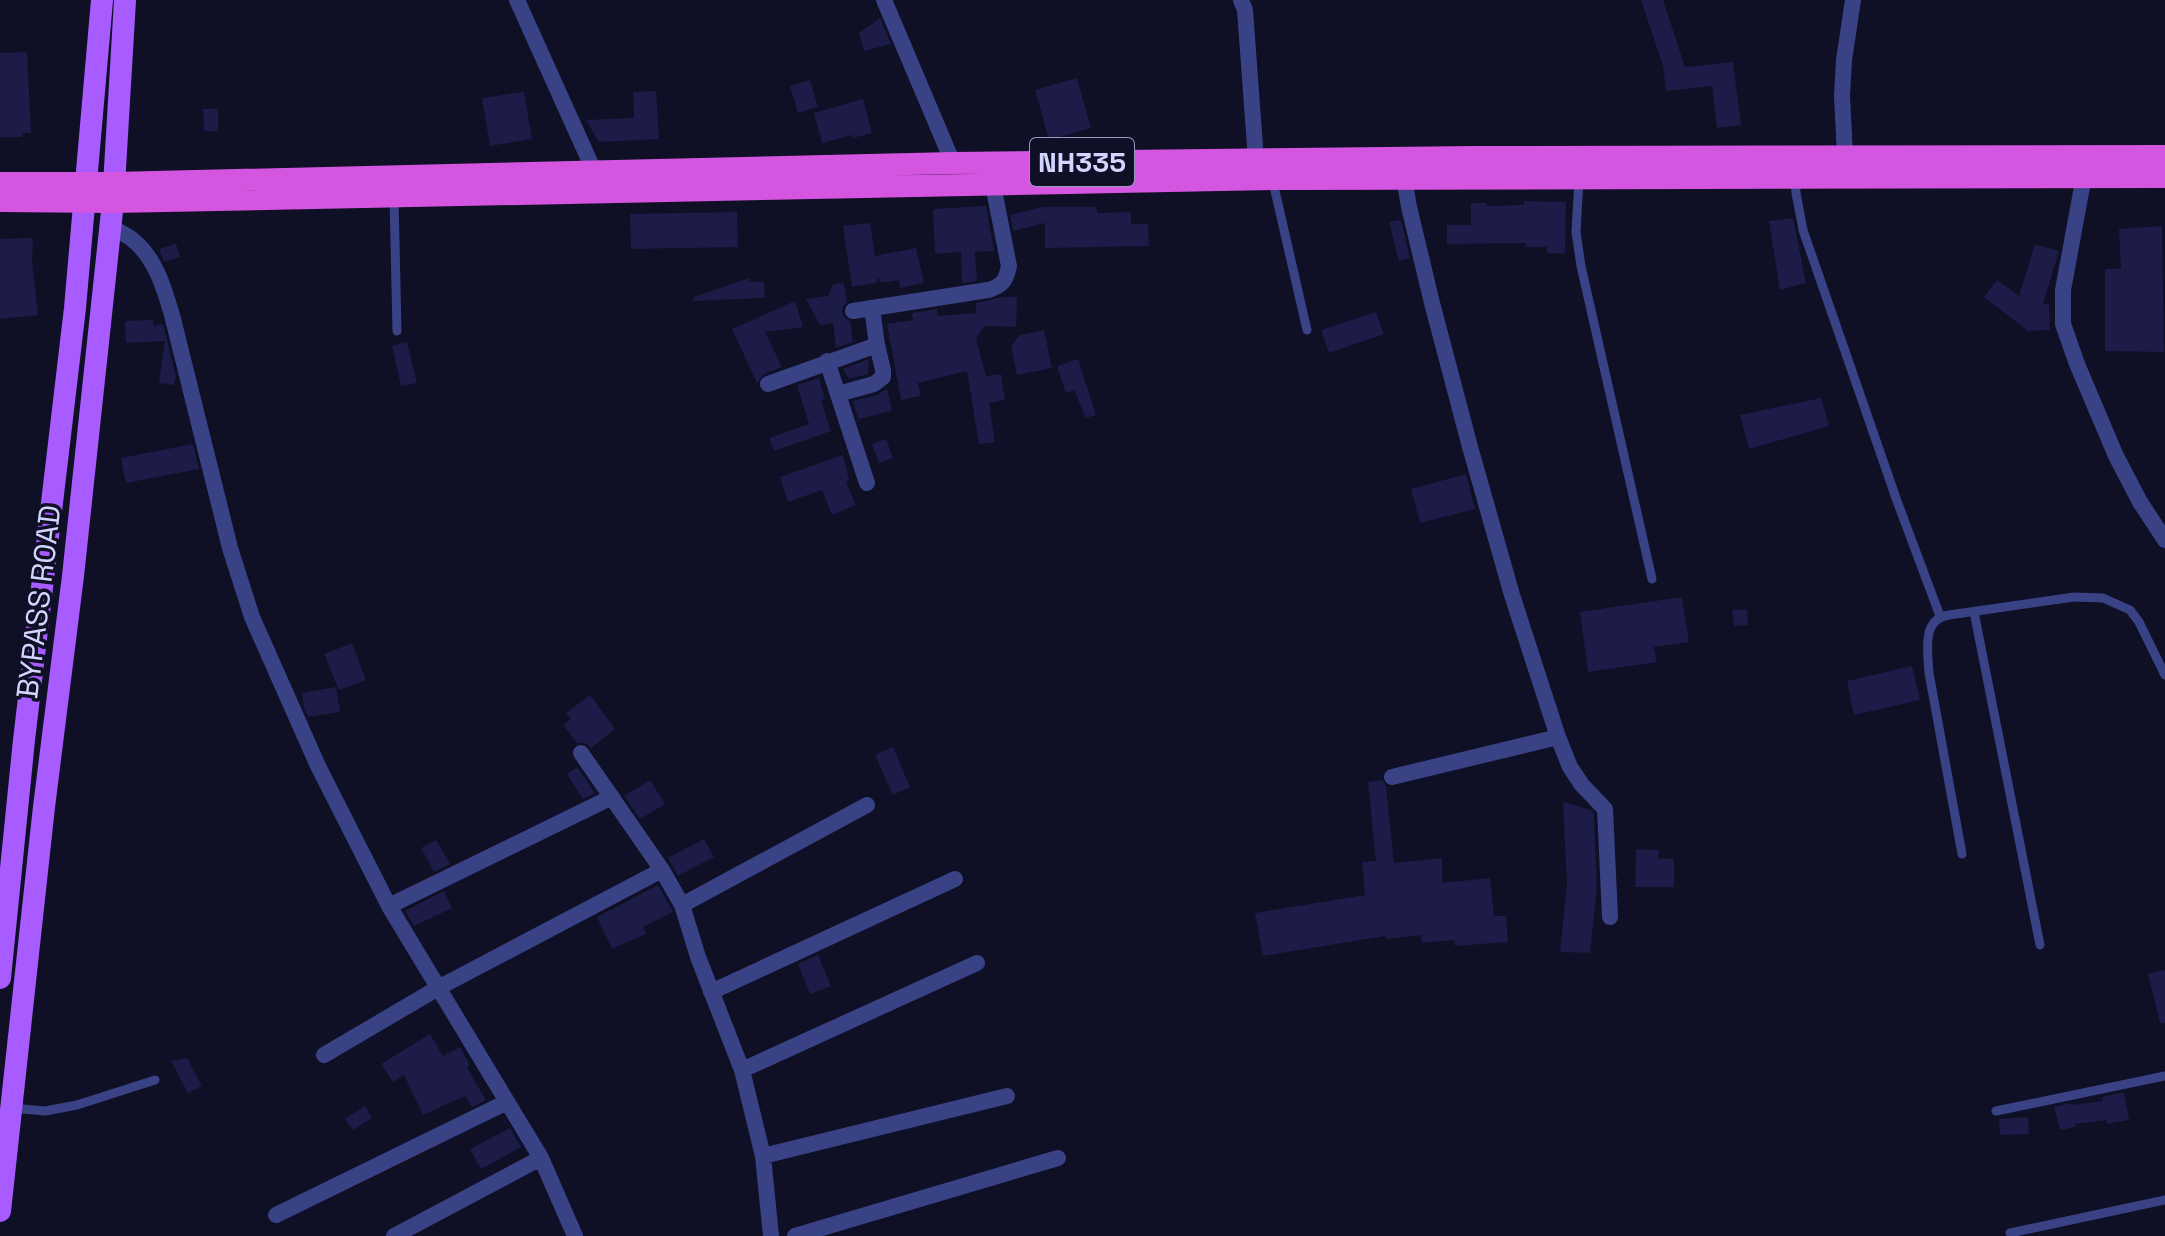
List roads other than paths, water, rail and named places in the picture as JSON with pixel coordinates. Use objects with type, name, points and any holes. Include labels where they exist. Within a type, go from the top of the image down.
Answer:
[{"type":"highway","name":"NH335","points":[[114,192],[953,163],[2165,156]]},
{"type":"highway","name":"NH335","points":[[0,183],[84,192],[394,196],[1272,179],[2165,177]]},
{"type":"highway","name":"NH335","points":[[0,201],[84,192]]},
{"type":"main road","name":"BYPASS ROAD","points":[[0,978],[24,740],[75,308],[102,0]]},
{"type":"main road","name":"BYPASS ROAD","points":[[0,1211],[114,192],[125,0]]},
{"type":"street","points":[[517,0],[595,173]]},
{"type":"street","points":[[884,0],[953,163]]},
{"type":"street","points":[[1241,0],[1245,10],[1256,160]]},
{"type":"street","points":[[1845,156],[1842,96],[1853,0]]},
{"type":"street","points":[[2084,176],[2063,290],[2063,324],[2116,456],[2140,502],[2165,540]]},
{"type":"street","points":[[1404,178],[1432,303],[1512,595],[1570,767],[1605,809],[1610,917]]},
{"type":"street","points":[[853,311],[999,287],[1007,279],[1009,266],[993,185]]},
{"type":"street","points":[[110,226],[133,240],[161,278],[230,548],[252,617],[318,766],[389,906],[541,1158],[575,1236]]},
{"type":"street","points":[[838,394],[883,377],[872,308]]},
{"type":"street","points":[[768,384],[877,345]]},
{"type":"street","points":[[827,361],[867,483]]},
{"type":"street","points":[[1392,777],[1558,737]]},
{"type":"street","points":[[581,753],[662,870],[682,905],[698,957],[742,1070],[763,1156],[771,1236]]},
{"type":"street","points":[[389,906],[612,797]]},
{"type":"street","points":[[682,905],[867,805]]},
{"type":"street","points":[[324,1055],[438,988],[662,870]]},
{"type":"street","points":[[711,992],[955,879]]},
{"type":"street","points":[[742,1070],[977,963]]},
{"type":"street","points":[[763,1156],[1007,1096]]},
{"type":"street","points":[[276,1215],[507,1102]]},
{"type":"street","points":[[394,1236],[541,1158]]},
{"type":"street","points":[[795,1236],[1058,1158]]},
{"type":"lane","points":[[1795,177],[1803,230],[1940,616]]},
{"type":"lane","points":[[1579,178],[1576,232],[1581,266],[1652,579]]},
{"type":"lane","points":[[1272,179],[1307,330]]},
{"type":"lane","points":[[394,196],[397,331]]},
{"type":"lane","points":[[1962,854],[1929,673],[1929,632],[1932,623],[1940,616],[2074,597],[2103,598],[2130,610],[2165,675]]},
{"type":"lane","points":[[1974,612],[2040,945]]},
{"type":"lane","points":[[1996,1111],[2165,1076]]},
{"type":"lane","points":[[12,1108],[45,1111],[77,1105],[155,1080]]},
{"type":"lane","points":[[2010,1233],[2165,1200]]}]
